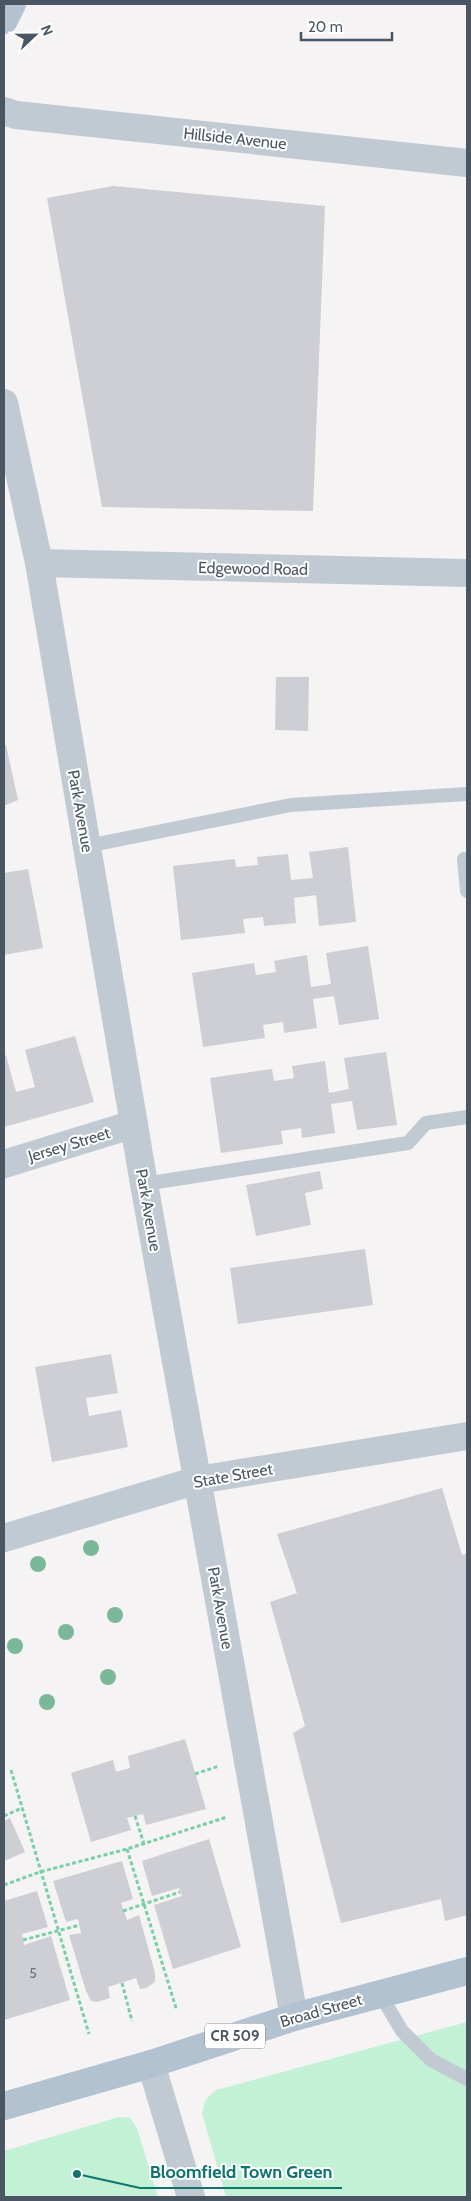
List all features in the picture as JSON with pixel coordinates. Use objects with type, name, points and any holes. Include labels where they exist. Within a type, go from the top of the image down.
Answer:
[{"type":"main road","points":[[4,20],[12,4]]},
{"type":"main road","name":"Broad Street","points":[[4,2106],[151,2064],[294,2017],[467,1971]]},
{"type":"street","name":"Hillside Avenue","points":[[4,111],[25,116],[467,163]]},
{"type":"street","name":"Park Avenue","points":[[4,403],[39,563],[144,1184],[294,2017]]},
{"type":"street","name":"Edgewood Road","points":[[39,563],[467,573]]},
{"type":"street","name":"Jersey Street","points":[[4,1164],[134,1124]]},
{"type":"street","name":"State Street","points":[[4,1538],[198,1480],[467,1436]]},
{"type":"street","points":[[151,2064],[191,2197]]},
{"type":"lane","points":[[87,846],[291,805],[467,794]]},
{"type":"lane","points":[[464,859],[467,891]]},
{"type":"lane","points":[[144,1184],[408,1143],[426,1123],[467,1117]]},
{"type":"lane","points":[[380,1994],[402,2032],[431,2060],[467,2079]]},
{"type":"path","points":[[195,1774],[222,1766]]},
{"type":"path","points":[[11,1770],[89,2034]]},
{"type":"path","points":[[4,1816],[22,1808]]},
{"type":"path","points":[[135,1816],[144,1844]]},
{"type":"path","points":[[4,1885],[40,1872],[144,1844],[230,1816]]},
{"type":"path","points":[[126,1849],[176,2008]]},
{"type":"path","points":[[123,1911],[180,1892]]},
{"type":"path","points":[[23,1940],[80,1925]]},
{"type":"path","points":[[122,1982],[132,2021]]},
{"type":"green space","points":[[467,2022],[467,2197],[226,2197],[202,2113],[206,2099],[216,2090]]},
{"type":"green space","points":[[119,2117],[130,2118],[137,2128],[158,2197],[4,2197],[4,2151]]},
{"type":"building","points":[[113,186],[325,206],[313,511],[102,507],[47,198]]},
{"type":"building","points":[[276,677],[309,677],[308,731],[275,730]]},
{"type":"building","points":[[6,745],[18,800],[4,806],[4,746]]},
{"type":"building","points":[[348,847],[356,922],[319,926],[316,895],[294,898],[296,923],[264,926],[263,917],[243,919],[245,933],[181,940],[173,866],[235,859],[236,867],[258,865],[257,857],[288,854],[291,880],[313,878],[309,852]]},
{"type":"building","points":[[28,869],[43,948],[4,955],[4,873]]},
{"type":"building","points":[[368,946],[379,1019],[339,1025],[334,996],[313,999],[317,1028],[284,1033],[283,1022],[263,1025],[265,1038],[203,1047],[192,973],[254,963],[256,975],[276,972],[274,961],[307,955],[311,987],[331,984],[326,953]]},
{"type":"building","points":[[75,1036],[94,1102],[4,1127],[4,1056],[6,1055],[16,1092],[35,1087],[25,1050]]},
{"type":"building","points":[[386,1052],[397,1125],[357,1130],[352,1101],[331,1104],[335,1133],[302,1138],[301,1128],[281,1131],[283,1144],[221,1153],[210,1078],[272,1069],[274,1081],[294,1078],[292,1066],[325,1061],[329,1093],[349,1089],[344,1058]]},
{"type":"building","points":[[320,1171],[323,1189],[305,1193],[311,1225],[256,1236],[246,1185]]},
{"type":"building","points":[[365,1249],[373,1305],[238,1324],[230,1268]]},
{"type":"building","points":[[111,1354],[118,1393],[86,1398],[89,1416],[121,1410],[128,1447],[52,1462],[35,1367]]},
{"type":"building","points":[[442,1488],[462,1555],[467,1553],[467,1915],[445,1921],[441,1899],[341,1923],[293,1733],[305,1726],[270,1602],[297,1593],[277,1534]]},
{"type":"building","points":[[185,1739],[206,1809],[146,1825],[143,1814],[127,1818],[131,1830],[91,1842],[71,1773],[113,1760],[116,1772],[130,1768],[128,1756]]},
{"type":"building","points":[[10,1818],[25,1852],[4,1861],[4,1821]]},
{"type":"building","points":[[209,1839],[241,1947],[173,1969],[154,1905],[182,1896],[179,1888],[152,1896],[142,1861]]},
{"type":"building","points":[[122,1861],[133,1899],[121,1903],[127,1920],[139,1915],[155,1973],[155,1982],[146,1988],[140,1989],[136,1978],[108,1987],[110,1998],[97,2002],[91,2001],[86,1991],[69,1935],[81,1933],[78,1919],[66,1922],[53,1881]]},
{"type":"building","points":[[37,1891],[48,1927],[22,1934],[24,1945],[51,1936],[70,2000],[4,2020],[4,1901]]},
{"type":"place","name":"Bloomfield Town Green","points":[[77,2174]]}]
